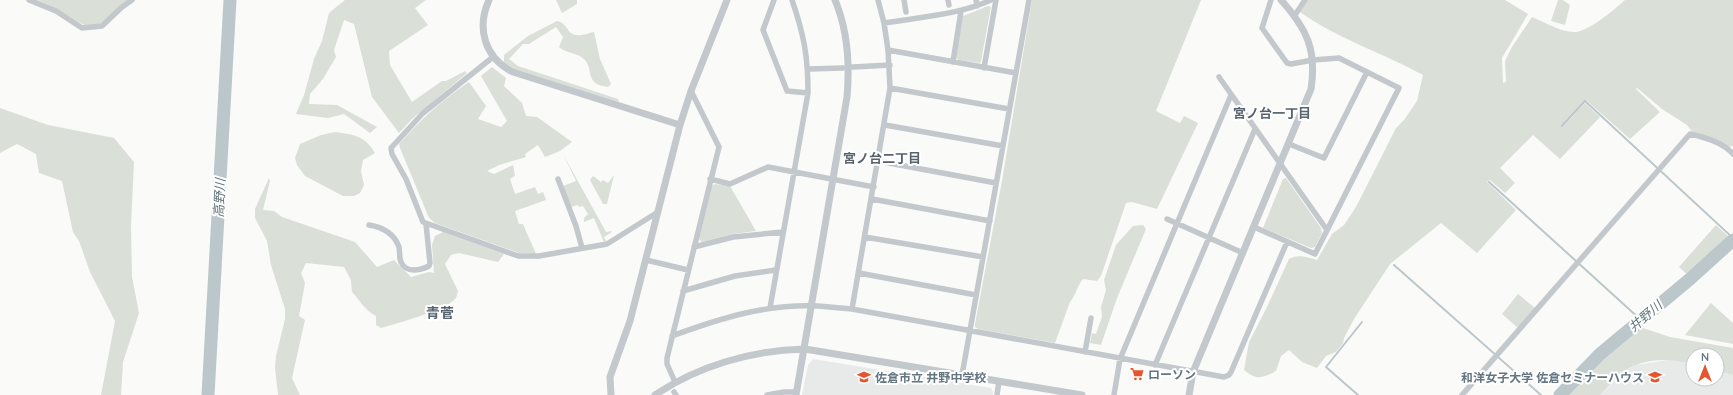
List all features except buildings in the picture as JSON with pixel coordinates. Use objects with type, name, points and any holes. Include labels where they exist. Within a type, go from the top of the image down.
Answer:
[{"type":"street","points":[[29,0],[56,11],[82,28],[102,26],[122,7],[132,0]]},
{"type":"street","points":[[489,0],[485,10],[483,28],[486,42],[493,57],[506,68],[513,72],[680,125]]},
{"type":"street","points":[[611,395],[610,377],[630,321],[680,125],[691,91],[727,0]]},
{"type":"street","points":[[774,0],[763,30],[787,91],[808,93]]},
{"type":"street","points":[[770,308],[808,93],[808,68],[805,41],[792,0]]},
{"type":"street","points":[[767,395],[784,392],[796,393],[812,306],[847,97],[849,68],[845,34],[835,0]]},
{"type":"street","points":[[852,310],[885,125],[890,88],[888,50],[884,23],[878,0]]},
{"type":"street","points":[[904,0],[906,12]]},
{"type":"street","points":[[884,23],[961,10],[977,3],[991,0]]},
{"type":"street","points":[[984,68],[996,0]]},
{"type":"street","points":[[962,375],[1029,0]]},
{"type":"street","points":[[1254,227],[1315,254],[1399,88],[1339,58],[1313,60],[1291,64],[1287,63],[1262,28],[1271,0]]},
{"type":"street","points":[[1189,395],[1193,372],[1281,165],[1311,89],[1313,60],[1308,39],[1295,15],[1281,0]]},
{"type":"street","points":[[1295,15],[1305,0]]},
{"type":"street","points":[[953,62],[961,10]]},
{"type":"street","points":[[888,50],[1016,73]]},
{"type":"street","points":[[493,57],[423,113],[391,148],[392,154],[406,180],[420,219],[426,224],[518,256],[539,256],[607,244],[658,212]]},
{"type":"street","points":[[853,67],[890,66]]},
{"type":"street","points":[[808,68],[843,68]]},
{"type":"street","points":[[1289,144],[1324,158],[1367,72]]},
{"type":"street","points":[[1219,77],[1327,230]]},
{"type":"street","points":[[890,88],[1009,109]]},
{"type":"street","points":[[675,382],[667,364],[667,358],[719,147],[691,91]]},
{"type":"street","points":[[1114,395],[1120,358],[1232,95]]},
{"type":"street","points":[[885,125],[1003,146]]},
{"type":"street","points":[[1155,365],[1255,129]]},
{"type":"street","points":[[1462,395],[1690,134],[1713,141],[1732,152]]},
{"type":"street","points":[[878,161],[996,183]]},
{"type":"street","points":[[710,179],[730,184],[768,167],[874,187]]},
{"type":"street","points":[[558,179],[576,226],[582,248]]},
{"type":"street","points":[[872,199],[990,221]]},
{"type":"street","points":[[1167,219],[1243,253]]},
{"type":"street","points":[[369,225],[384,229],[396,240],[399,247],[400,262],[404,267],[412,270],[422,270],[429,266],[430,263],[426,224]]},
{"type":"street","points":[[694,247],[734,237],[783,232]]},
{"type":"street","points":[[865,236],[983,257]]},
{"type":"street","points":[[672,336],[729,317],[770,308],[812,306],[852,310],[1224,377],[1229,375],[1287,242]]},
{"type":"street","points":[[646,260],[688,270]]},
{"type":"street","points":[[683,291],[735,276],[776,270]]},
{"type":"street","points":[[859,272],[976,294]]},
{"type":"street","points":[[1085,352],[1091,318]]},
{"type":"street","points":[[655,395],[675,382],[726,362],[770,353],[804,349],[1082,395]]},
{"type":"street","points":[[997,395],[999,381]]},
{"type":"shaded area","points":[[37,0],[128,0],[105,21],[93,26],[88,26],[79,23],[58,10]]},
{"type":"shaded area","points":[[345,0],[426,0],[415,8],[428,25],[389,51],[390,65],[412,102],[442,81],[446,81],[465,71],[467,73],[413,118],[399,133],[372,97],[354,24],[344,20],[334,50],[336,57],[323,79],[310,94],[309,104],[337,105],[377,127],[370,133],[344,114],[328,118],[296,114],[304,95],[314,59],[322,41],[329,13]]},
{"type":"shaded area","points":[[556,0],[577,0],[577,4],[562,13]]},
{"type":"shaded area","points":[[1032,0],[1201,0],[1156,111],[1180,123],[1184,116],[1198,123],[1157,209],[1132,202],[1126,203],[1101,276],[1097,281],[1083,279],[1070,302],[1055,343],[978,329],[975,327],[1002,181]]},
{"type":"shaded area","points":[[1308,0],[1505,0],[1528,14],[1502,58],[1503,83],[1506,82],[1505,61],[1512,47],[1532,17],[1559,29],[1576,32],[1595,24],[1625,0],[1733,0],[1733,146],[1728,147],[1693,133],[1687,125],[1662,109],[1637,88],[1636,89],[1660,112],[1630,139],[1586,100],[1561,126],[1563,127],[1585,103],[1600,117],[1560,159],[1533,135],[1500,168],[1515,183],[1505,193],[1490,180],[1487,182],[1516,210],[1477,253],[1441,223],[1390,264],[1354,319],[1343,343],[1336,352],[1326,356],[1317,368],[1302,362],[1289,350],[1281,356],[1276,371],[1264,377],[1253,376],[1244,370],[1249,342],[1289,259],[1299,256],[1317,260],[1332,234],[1344,225],[1356,207],[1396,128],[1404,120],[1417,101],[1423,75],[1315,22],[1300,12]]},
{"type":"shaded area","points":[[1558,0],[1563,0],[1570,5],[1565,25],[1551,21]]},
{"type":"shaded area","points":[[988,6],[991,7],[980,63],[958,60],[955,56],[963,16]]},
{"type":"shaded area","points":[[557,21],[561,22],[571,33],[574,34],[581,35],[594,32],[600,59],[611,84],[608,87],[600,85],[593,80],[588,64],[582,57],[565,51],[559,47],[563,37],[556,27],[529,44],[523,44],[509,59],[518,66],[618,99],[619,102],[515,69],[504,62],[504,55],[528,36]]},
{"type":"shaded area","points":[[492,67],[506,78],[504,86],[522,103],[526,116],[537,117],[572,142],[560,151],[545,157],[538,145],[525,154],[526,157],[499,165],[487,171],[494,174],[513,165],[515,176],[510,179],[515,194],[535,187],[538,194],[543,192],[546,200],[515,211],[519,224],[523,224],[536,254],[519,253],[435,223],[429,218],[399,144],[432,111],[469,82],[486,106],[478,119],[501,127],[507,121],[481,76]]},
{"type":"shaded area","points":[[0,108],[48,125],[114,138],[134,162],[131,225],[132,277],[139,313],[123,362],[121,395],[101,395],[115,321],[90,272],[79,241],[73,232],[62,181],[39,173],[36,154],[17,144],[0,153]]},
{"type":"shaded area","points":[[335,132],[348,134],[363,139],[375,153],[363,160],[361,171],[364,185],[360,193],[354,196],[343,196],[305,176],[297,165],[295,158],[300,144],[321,135]]},
{"type":"shaded area","points":[[564,156],[606,232],[612,232],[604,237],[606,241],[604,242],[594,218],[584,222],[584,218],[588,214],[583,206],[579,207],[578,205],[571,207],[563,186],[576,181]]},
{"type":"shaded area","points":[[614,175],[607,204],[603,204],[590,180],[593,176],[601,182],[603,180],[608,183]]},
{"type":"shaded area","points":[[269,178],[270,181],[263,210],[274,211],[282,217],[355,242],[377,267],[394,260],[411,277],[429,272],[434,273],[432,245],[435,236],[443,232],[504,254],[498,262],[459,253],[451,255],[445,264],[458,291],[454,300],[431,312],[381,328],[376,325],[376,316],[366,308],[352,292],[351,280],[344,267],[306,263],[301,273],[305,283],[299,316],[305,320],[292,378],[300,395],[278,395],[275,368],[276,356],[285,319],[285,309],[271,265],[267,241],[255,218],[255,209]]},
{"type":"shaded area","points":[[1286,178],[1321,228],[1322,233],[1315,247],[1311,248],[1263,228],[1283,179]]},
{"type":"shaded area","points":[[715,184],[730,186],[756,231],[733,234],[702,242],[699,239],[712,186]]},
{"type":"shaded area","points":[[1143,225],[1146,229],[1117,298],[1101,345],[1090,343],[1092,333],[1096,334],[1102,317],[1101,307],[1106,290],[1104,280],[1116,245],[1133,226]]},
{"type":"shaded area","points":[[1716,225],[1730,238],[1689,276],[1679,267]]},
{"type":"shaded area","points":[[1518,294],[1535,308],[1518,328],[1502,314]]},
{"type":"shaded area","points":[[1711,303],[1733,323],[1733,344],[1685,335]]},
{"type":"shaded area","points":[[1637,326],[1670,337],[1733,348],[1733,375],[1725,373],[1725,347],[1685,347],[1685,362],[1656,360],[1638,364],[1619,375],[1600,395],[1563,395],[1601,356]]},
{"type":"shaded area","name":"佐倉市立 井野中学校","points":[[813,359],[991,388],[993,395],[802,395],[808,365]]},
{"type":"shaded area","name":"和洋女子大学 佐倉セミナーハウス","points":[[1673,359],[1685,363],[1685,387],[1725,387],[1725,373],[1733,375],[1733,395],[1600,395],[1623,372],[1636,365]]},
{"type":"waterway","name":"高野川","points":[[208,395],[230,0]]},
{"type":"waterway","points":[[1562,126],[1585,101],[1733,238]]},
{"type":"waterway","points":[[1489,182],[1641,320]]},
{"type":"waterway","name":"井野川","points":[[1560,395],[1600,354],[1690,279],[1733,240]]},
{"type":"waterway","points":[[1394,265],[1541,395]]},
{"type":"waterway","points":[[1358,395],[1326,367],[1362,322]]},
{"type":"place","name":"ローソン","points":[[1137,374]]},
{"type":"place","name":"佐倉市立 井野中学校","points":[[864,377]]},
{"type":"place","name":"和洋女子大学 佐倉セミナーハウス","points":[[1655,377]]},
{"type":"district","name":"宮ノ台一丁目","points":[[1272,113]]},
{"type":"district","name":"宮ノ台二丁目","points":[[882,158]]},
{"type":"district","name":"青菅","points":[[440,313]]}]
